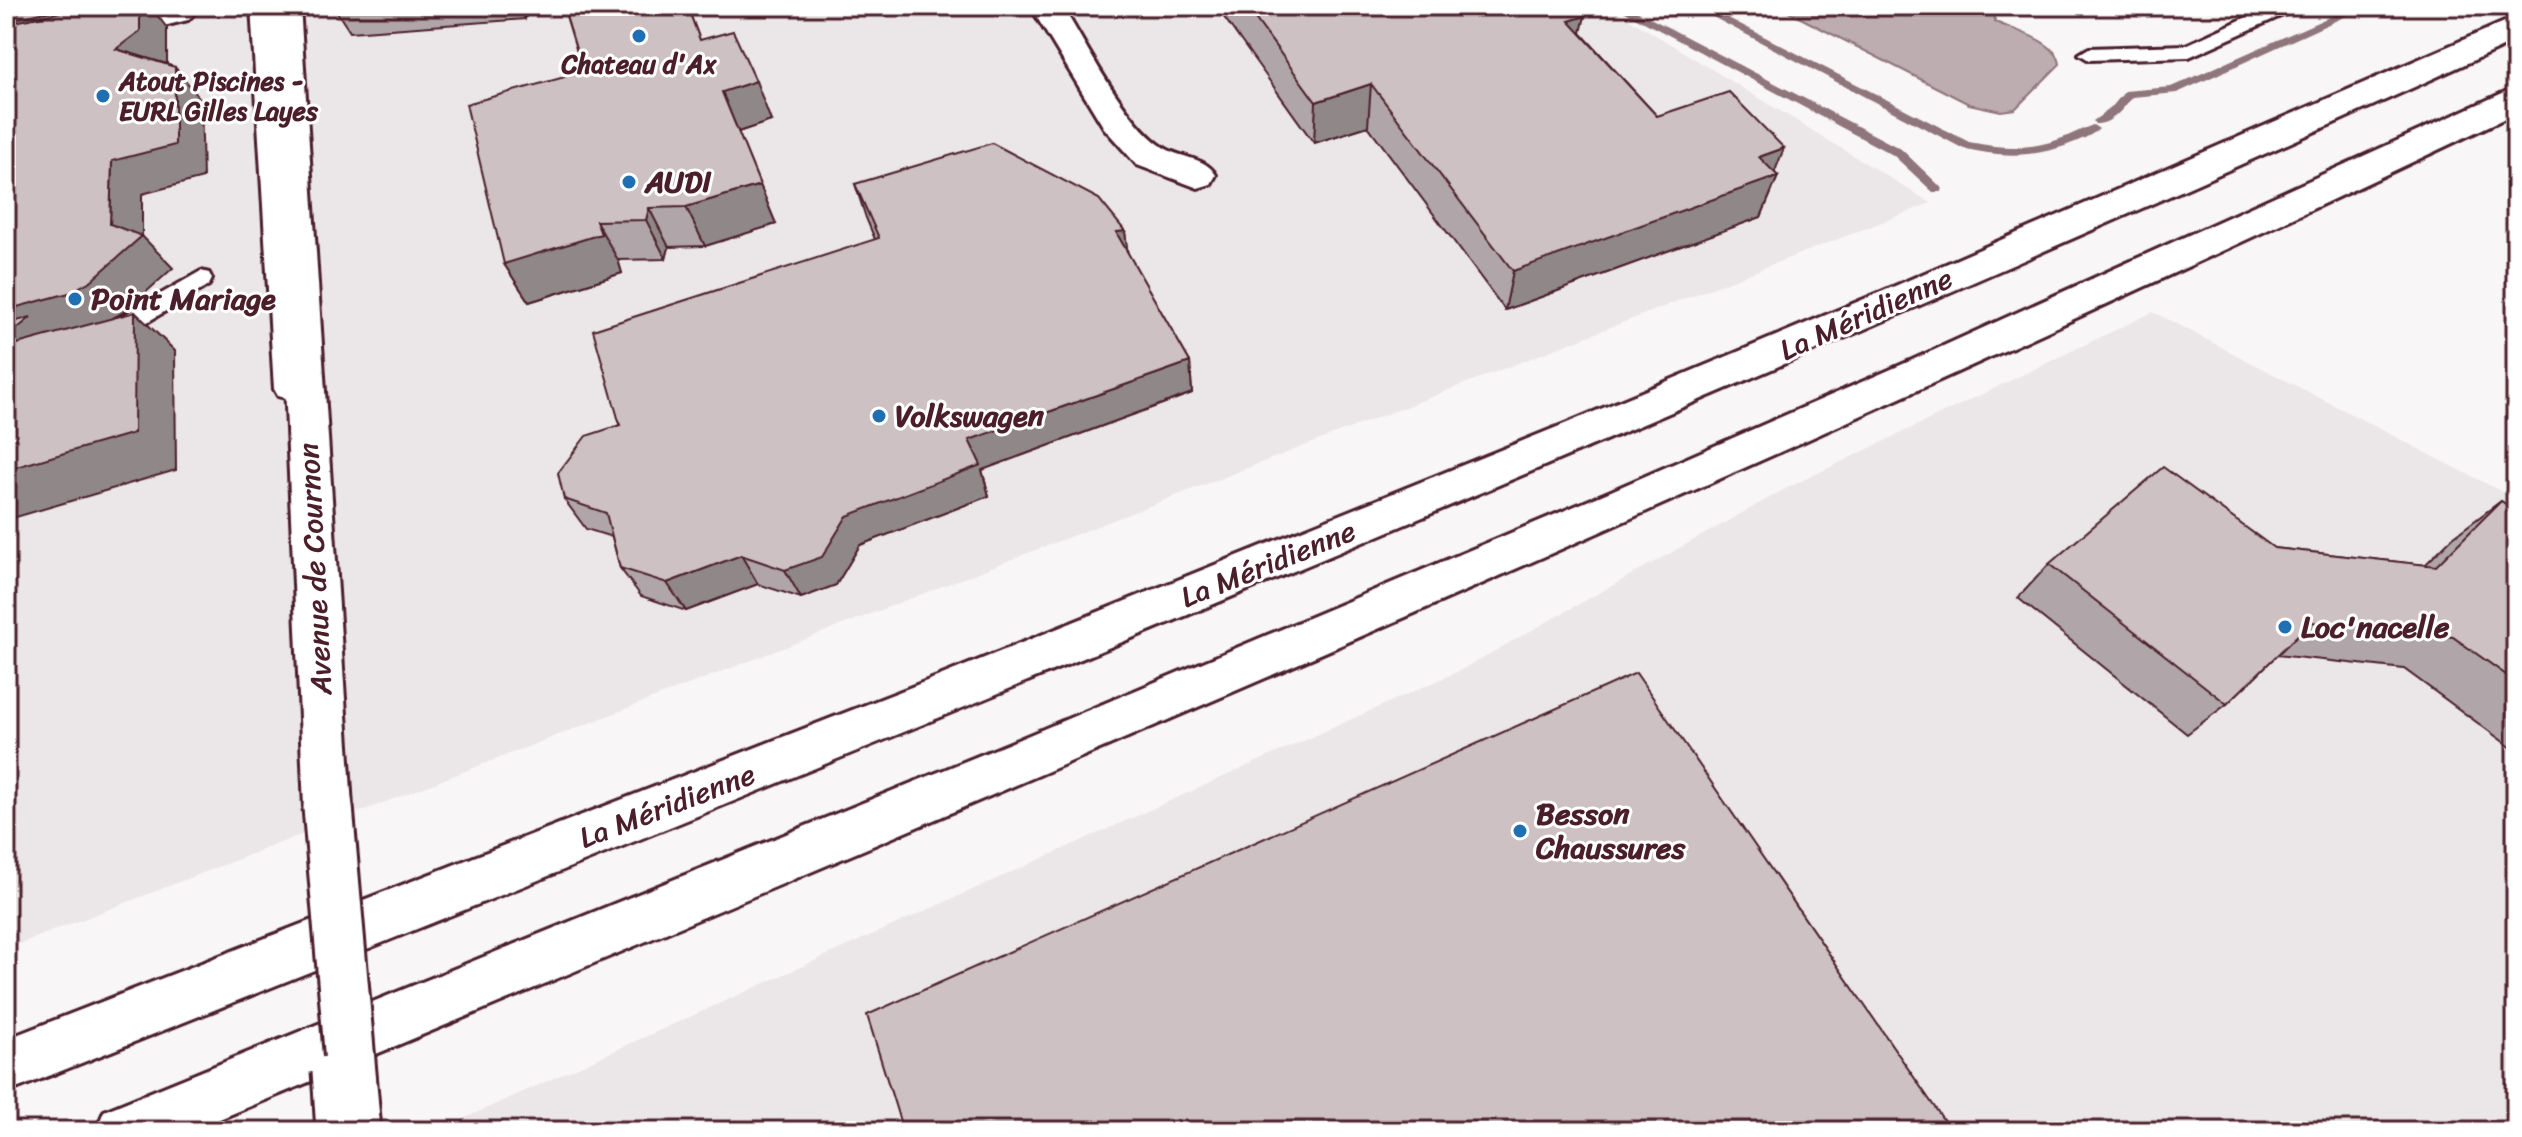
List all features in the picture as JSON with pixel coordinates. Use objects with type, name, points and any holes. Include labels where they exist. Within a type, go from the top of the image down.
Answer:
[{"type":"main road","name":"Avenue de Cournon","points":[[284,6],[319,811],[356,1131]]},
{"type":"main road","points":[[1046,6],[1116,120],[1150,156],[1198,175]]},
{"type":"main road","name":"La Méridienne","points":[[6,1066],[913,710],[1740,369],[2516,28]]},
{"type":"main road","points":[[124,1131],[937,797],[1775,439],[2162,265],[2516,99]]},
{"type":"lane","points":[[108,33],[181,16],[191,6]]},
{"type":"lane","points":[[261,6],[306,696],[319,811],[331,1131]]},
{"type":"lane","points":[[2089,54],[2189,51],[2287,6]]},
{"type":"lane","points":[[95,338],[110,334],[201,279]]},
{"type":"shaded area","points":[[6,6],[1608,6],[1931,203],[6,949]]},
{"type":"shaded area","points":[[1777,6],[1990,6],[1994,8],[1995,22],[2043,43],[2057,56],[2060,64],[2015,109],[2001,111],[1969,104]]},
{"type":"shaded area","points":[[2153,312],[2516,499],[2516,1131],[436,1131],[1459,671],[1789,487]]},
{"type":"building","points":[[6,6],[72,6],[6,21]]},
{"type":"building","points":[[88,6],[140,6],[140,31],[116,49],[175,67],[175,145],[112,161],[110,224],[142,236],[92,280],[69,293],[6,310],[6,230],[14,118],[6,120],[6,24]]},
{"type":"building","points":[[563,6],[687,6],[700,40],[733,31],[756,81],[722,92],[760,185],[686,207],[649,208],[646,220],[596,221],[601,234],[504,264],[466,104],[583,72]]},
{"type":"building","points":[[1246,6],[1576,6],[1585,16],[1569,21],[1657,116],[1729,92],[1784,148],[1759,157],[1778,176],[1513,271],[1371,84],[1316,102]]},
{"type":"building","name":"Volkswagen","points":[[992,143],[1099,199],[1125,231],[1116,232],[1190,362],[969,440],[981,465],[847,516],[822,557],[785,570],[741,555],[667,583],[620,568],[606,513],[564,499],[558,473],[586,436],[620,425],[593,330],[879,238],[855,184]]},
{"type":"building","points":[[135,312],[134,433],[6,470],[6,347]]},
{"type":"building","points":[[31,317],[6,338],[6,324]]},
{"type":"building","name":"Loc'nacelle","points":[[2163,467],[2274,548],[2436,566],[2501,501],[2516,511],[2516,682],[2453,637],[2311,622],[2227,704],[2049,564]]},
{"type":"building","name":"Besson Chaussures","points":[[1636,673],[1951,1131],[903,1131],[867,1015]]},
{"type":"waterway","points":[[1619,6],[1897,152],[1937,189]]},
{"type":"waterway","points":[[1697,6],[1966,145],[2017,152],[2046,148],[2093,129]]},
{"type":"waterway","points":[[2099,121],[2115,111],[2129,94],[2173,90],[2363,6]]},
{"type":"place","name":"Chateau d'Ax","points":[[639,36]]},
{"type":"place","name":"Atout Piscines - EURL Gilles Layes","points":[[103,96]]},
{"type":"place","name":"AUDI","points":[[629,182]]},
{"type":"place","name":"Point Mariage","points":[[75,299]]},
{"type":"place","name":"Volkswagen","points":[[879,416]]},
{"type":"place","name":"Loc'nacelle","points":[[2285,627]]},
{"type":"place","name":"Besson Chaussures","points":[[1520,831]]}]
